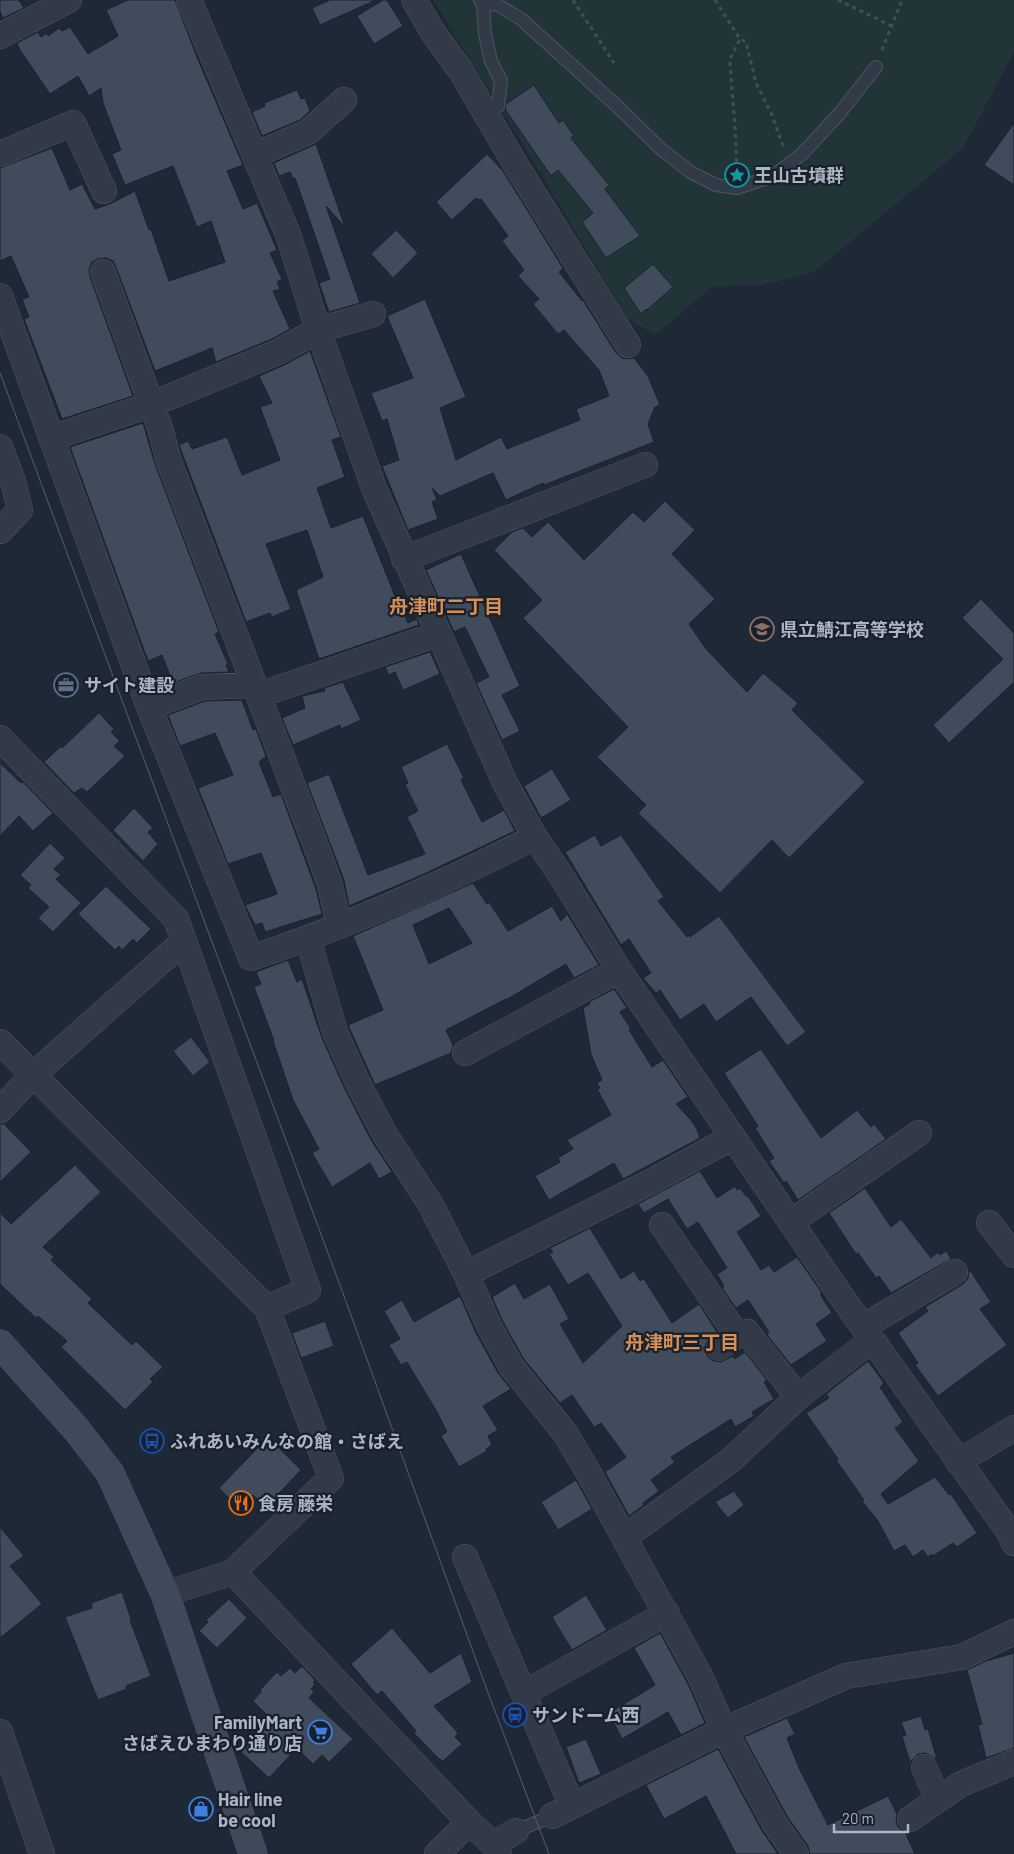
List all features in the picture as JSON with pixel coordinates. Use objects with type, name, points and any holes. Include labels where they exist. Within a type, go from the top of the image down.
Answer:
[{"type":"street","points":[[0,36],[69,0]]},
{"type":"street","points":[[189,0],[288,237],[318,330],[374,488],[506,785],[535,837],[619,970],[868,1334],[1009,1532],[1014,1544]]},
{"type":"street","points":[[414,0],[432,31],[461,71],[517,167],[628,345]]},
{"type":"street","points":[[255,155],[308,132],[344,100]]},
{"type":"street","points":[[0,154],[73,124],[104,191]]},
{"type":"street","points":[[103,272],[161,431],[168,459],[330,885],[336,912],[342,925]]},
{"type":"street","points":[[0,296],[149,707],[251,958],[308,940],[464,874],[535,837]]},
{"type":"street","points":[[51,438],[150,405],[278,352],[318,330],[373,314]]},
{"type":"street","points":[[0,447],[13,482],[20,510],[0,531]]},
{"type":"street","points":[[404,559],[644,466]]},
{"type":"street","points":[[149,707],[202,687],[256,690],[438,634]]},
{"type":"street","points":[[0,738],[176,919],[308,1290],[267,1308]]},
{"type":"street","points":[[308,940],[335,1032],[358,1083],[384,1133],[431,1205],[466,1274],[489,1326],[511,1366],[565,1433],[625,1537],[643,1575],[667,1613],[700,1676],[724,1730],[774,1824],[796,1854]]},
{"type":"street","points":[[0,1110],[34,1074],[184,941]]},
{"type":"street","points":[[465,1054],[619,970]]},
{"type":"street","points":[[0,1042],[267,1308],[331,1478],[233,1572],[165,1594]]},
{"type":"street","points":[[791,1222],[920,1133]]},
{"type":"street","points":[[466,1274],[654,1180],[733,1137]]},
{"type":"street","points":[[988,1223],[1014,1255]]},
{"type":"street","points":[[662,1225],[728,1342],[747,1332],[798,1397]]},
{"type":"street","points":[[625,1537],[731,1460],[868,1334],[955,1272]]},
{"type":"street","points":[[0,1344],[76,1429],[110,1472],[165,1594],[253,1854]]},
{"type":"street","points":[[958,1462],[1014,1428]]},
{"type":"street","points":[[465,1557],[524,1694],[562,1811],[724,1730],[846,1676],[962,1657],[1014,1632]]},
{"type":"street","points":[[233,1572],[496,1849],[516,1831]]},
{"type":"street","points":[[524,1694],[667,1613]]},
{"type":"street","points":[[0,1732],[42,1854]]},
{"type":"street","points":[[910,1819],[961,1784],[1014,1762]]},
{"type":"street","points":[[924,1767],[938,1800]]},
{"type":"street","points":[[437,1854],[469,1822]]},
{"type":"lane","points":[[498,106],[501,82],[491,61],[485,34],[482,2],[496,4],[521,19],[618,107],[662,150],[692,173],[716,185],[737,188],[773,176],[797,158],[839,114],[876,67]]},
{"type":"lane","points":[[516,1831],[562,1811]]},
{"type":"path","points":[[573,0],[614,63]]},
{"type":"path","points":[[715,0],[740,39],[746,42],[756,83],[778,129],[785,150],[797,158]]},
{"type":"path","points":[[838,0],[892,26]]},
{"type":"path","points":[[876,67],[902,0]]},
{"type":"path","points":[[737,188],[735,126],[730,65],[731,57],[740,39]]},
{"type":"green space","name":"王山古墳群","points":[[433,0],[1014,0],[1014,52],[963,148],[814,272],[764,285],[712,287],[655,335],[627,318],[527,151]]},
{"type":"building","points":[[0,0],[19,0],[24,8],[3,18],[0,12]]},
{"type":"building","points":[[128,0],[175,0],[243,165],[227,171],[243,209],[257,203],[277,250],[270,253],[282,279],[277,282],[280,289],[273,291],[290,329],[272,339],[216,362],[212,348],[155,371],[113,261],[106,258],[98,259],[92,262],[89,269],[90,277],[133,396],[62,419],[24,319],[29,317],[22,299],[29,297],[11,256],[0,261],[0,168],[52,148],[70,190],[82,184],[95,209],[110,204],[135,191],[149,230],[151,229],[169,281],[225,262],[211,221],[197,227],[173,166],[125,185],[112,154],[121,150],[103,103],[101,88],[89,96],[78,76],[50,94],[17,43],[38,32],[41,37],[47,33],[48,36],[59,28],[62,31],[70,27],[88,54],[118,36],[106,10]]},
{"type":"building","points":[[330,0],[376,0],[320,25],[312,8]]},
{"type":"building","points":[[383,0],[387,0],[403,26],[374,44],[357,16]]},
{"type":"building","points":[[534,85],[559,123],[563,120],[574,136],[571,138],[609,185],[605,189],[640,236],[606,258],[582,222],[593,213],[558,170],[551,176],[505,109],[506,104]]},
{"type":"building","points":[[297,90],[301,99],[305,98],[310,111],[300,120],[262,136],[252,112],[265,106],[264,103]]},
{"type":"building","points":[[1014,123],[1014,185],[984,165]]},
{"type":"building","points":[[316,144],[345,227],[326,206],[360,303],[329,312],[319,283],[330,279],[295,178],[293,179],[290,172],[279,176],[274,163]]},
{"type":"building","points":[[487,154],[503,171],[563,268],[559,272],[583,300],[616,353],[622,358],[634,358],[648,376],[660,405],[655,407],[648,424],[654,442],[544,485],[543,483],[506,500],[493,473],[440,496],[432,488],[437,500],[432,502],[438,519],[408,530],[382,466],[399,460],[387,419],[382,421],[371,393],[413,378],[387,316],[425,299],[466,397],[440,408],[456,460],[501,437],[507,449],[580,420],[576,409],[609,396],[599,370],[564,330],[558,334],[533,304],[539,299],[518,276],[524,270],[502,241],[508,236],[481,199],[476,198],[452,220],[436,202]]},
{"type":"building","points":[[396,230],[418,253],[393,278],[371,254]]},
{"type":"building","points":[[653,264],[673,287],[641,314],[624,288]]},
{"type":"building","points":[[310,351],[341,437],[332,440],[345,477],[317,488],[331,528],[363,516],[397,601],[408,623],[417,619],[419,625],[319,659],[296,590],[323,577],[307,530],[266,544],[291,609],[272,617],[270,613],[246,622],[179,445],[188,441],[192,449],[227,437],[242,475],[280,460],[260,407],[272,403],[259,376]]},
{"type":"building","points":[[143,423],[155,464],[219,632],[215,634],[228,664],[226,665],[229,672],[201,673],[173,683],[162,655],[148,661],[70,447]]},
{"type":"building","points":[[665,501],[695,530],[672,554],[715,599],[689,624],[706,649],[747,692],[763,673],[798,703],[792,710],[865,782],[789,858],[772,840],[720,893],[638,813],[646,805],[597,757],[628,727],[523,618],[542,600],[494,550],[512,532],[523,528],[532,537],[548,522],[584,560],[633,512],[644,522]]},
{"type":"building","points":[[461,554],[520,686],[502,695],[520,731],[502,740],[476,683],[489,677],[465,627],[454,632],[426,570]]},
{"type":"building","points":[[981,599],[1014,633],[1014,682],[949,743],[933,725],[1003,659],[962,618]]},
{"type":"building","points":[[430,652],[440,674],[403,690],[395,672],[389,675],[385,667]]},
{"type":"building","points":[[343,682],[361,720],[341,729],[340,725],[293,745],[282,718],[305,708],[302,696],[325,691],[324,688]]},
{"type":"building","points":[[242,700],[253,730],[256,729],[266,756],[259,762],[273,797],[281,794],[316,889],[322,914],[265,932],[262,923],[255,925],[245,905],[277,894],[261,853],[228,864],[198,788],[233,775],[215,733],[180,746],[168,715],[205,701]]},
{"type":"building","points":[[99,713],[114,729],[111,732],[120,741],[114,746],[125,756],[87,792],[82,788],[74,793],[44,762],[61,746],[62,748]]},
{"type":"building","points":[[447,744],[464,778],[461,780],[482,822],[504,810],[515,831],[424,874],[349,906],[344,880],[307,783],[329,774],[368,875],[425,854],[407,817],[418,811],[405,785],[408,783],[401,767]]},
{"type":"building","points":[[0,763],[21,783],[23,782],[53,813],[33,831],[19,816],[0,836]]},
{"type":"building","points":[[552,769],[571,800],[541,818],[524,786]]},
{"type":"building","points":[[134,808],[153,828],[148,832],[158,844],[143,861],[113,830]]},
{"type":"building","points":[[595,835],[601,846],[621,835],[664,897],[658,901],[687,937],[688,935],[690,937],[719,916],[806,1032],[787,1046],[751,997],[716,1022],[704,1004],[680,1020],[660,990],[656,993],[643,978],[651,973],[629,939],[621,945],[565,852]]},
{"type":"building","points":[[50,843],[65,858],[54,869],[61,875],[56,879],[81,903],[53,932],[38,918],[49,907],[28,888],[31,885],[20,875]]},
{"type":"building","points":[[473,883],[487,904],[489,902],[508,931],[552,906],[561,921],[567,914],[599,965],[574,978],[566,964],[506,1000],[446,1030],[453,1045],[451,1053],[375,1085],[348,1025],[383,1010],[353,936]],"holes":[[[449,908],[472,943],[429,964],[413,925]]]},
{"type":"building","points":[[106,886],[151,929],[137,943],[133,939],[122,950],[119,946],[115,950],[78,914]]},
{"type":"building","points":[[288,960],[297,982],[302,979],[322,1038],[345,1089],[371,1140],[392,1172],[379,1179],[370,1163],[332,1187],[312,1153],[319,1149],[293,1100],[254,987],[261,984],[256,972]]},
{"type":"building","points":[[614,989],[627,1008],[620,1012],[652,1067],[663,1060],[688,1097],[676,1104],[691,1120],[700,1138],[623,1179],[614,1163],[549,1200],[535,1176],[560,1162],[558,1158],[573,1149],[567,1140],[611,1115],[597,1089],[600,1088],[597,1083],[602,1080],[591,1054],[583,1008],[590,1004],[589,1002]]},
{"type":"building","points":[[191,1037],[210,1062],[193,1076],[173,1051]]},
{"type":"building","points":[[761,1049],[821,1138],[857,1110],[871,1127],[874,1124],[886,1139],[798,1200],[786,1181],[784,1183],[769,1161],[774,1158],[755,1128],[758,1126],[724,1073]]},
{"type":"building","points":[[0,1124],[4,1124],[31,1152],[0,1182]]},
{"type":"building","points":[[75,1165],[101,1192],[43,1247],[54,1257],[51,1260],[92,1299],[88,1303],[132,1345],[136,1341],[163,1367],[150,1379],[153,1382],[125,1410],[61,1347],[67,1341],[38,1316],[36,1318],[0,1284],[0,1213],[11,1224]]},
{"type":"building","points":[[700,1171],[717,1198],[735,1186],[737,1190],[740,1188],[748,1196],[761,1216],[737,1232],[761,1270],[769,1265],[774,1272],[797,1257],[822,1293],[820,1294],[832,1313],[816,1324],[827,1341],[791,1365],[768,1336],[767,1333],[769,1332],[748,1300],[736,1308],[722,1288],[724,1286],[717,1274],[727,1268],[698,1222],[687,1229],[668,1199],[644,1213],[638,1204]]},
{"type":"building","points":[[865,1188],[891,1227],[901,1219],[931,1258],[938,1252],[940,1255],[946,1251],[951,1259],[891,1293],[879,1276],[876,1278],[858,1253],[856,1254],[829,1213]]},
{"type":"building","points":[[590,1228],[621,1279],[634,1271],[640,1281],[644,1279],[672,1323],[699,1304],[717,1332],[706,1343],[705,1350],[708,1357],[714,1361],[721,1362],[733,1356],[735,1359],[745,1352],[767,1380],[764,1382],[774,1399],[752,1412],[754,1416],[735,1427],[731,1419],[671,1457],[675,1462],[651,1480],[659,1491],[629,1516],[605,1472],[626,1457],[601,1423],[594,1427],[572,1395],[560,1403],[523,1358],[502,1320],[492,1297],[515,1283],[524,1299],[550,1284],[569,1319],[560,1324],[583,1363],[622,1326],[588,1273],[568,1285],[549,1254],[553,1252],[550,1248]]},
{"type":"building","points":[[969,1269],[991,1302],[980,1309],[1007,1345],[938,1396],[915,1365],[918,1363],[898,1333],[928,1311],[925,1307],[963,1284],[968,1279]]},
{"type":"building","points":[[460,1296],[476,1333],[498,1373],[511,1389],[483,1406],[498,1430],[488,1436],[492,1445],[486,1449],[487,1451],[459,1467],[441,1436],[447,1432],[437,1412],[407,1362],[401,1365],[389,1345],[400,1339],[384,1311],[402,1300],[414,1322]]},
{"type":"building","points":[[325,1321],[334,1346],[301,1358],[292,1333]]},
{"type":"building","points":[[868,1361],[884,1383],[880,1387],[903,1422],[895,1428],[919,1461],[881,1494],[888,1504],[935,1477],[949,1495],[951,1494],[977,1533],[957,1547],[953,1543],[933,1556],[932,1554],[928,1557],[923,1550],[913,1557],[905,1545],[894,1551],[878,1521],[862,1501],[864,1500],[836,1460],[838,1459],[806,1413],[829,1398],[826,1394]]},
{"type":"building","points":[[268,1437],[301,1470],[266,1507],[253,1495],[240,1509],[219,1488]]},
{"type":"building","points":[[576,1480],[592,1509],[558,1530],[541,1502]]},
{"type":"building","points":[[734,1491],[744,1505],[728,1518],[715,1502]]},
{"type":"building","points":[[0,1527],[24,1556],[10,1566],[42,1604],[0,1638]]},
{"type":"building","points":[[122,1592],[130,1620],[151,1676],[126,1686],[127,1689],[98,1700],[65,1617],[92,1608],[91,1603]]},
{"type":"building","points":[[586,1595],[607,1630],[572,1650],[552,1617]]},
{"type":"building","points":[[229,1599],[247,1618],[217,1648],[199,1631],[208,1622],[206,1620]]},
{"type":"building","points":[[392,1628],[430,1673],[461,1653],[472,1682],[434,1706],[458,1733],[455,1737],[462,1744],[443,1761],[414,1733],[416,1731],[382,1691],[377,1695],[351,1664]]},
{"type":"building","points":[[660,1633],[687,1682],[705,1723],[681,1735],[668,1712],[622,1739],[609,1713],[655,1685],[634,1648]]},
{"type":"building","points":[[1014,1653],[1014,1748],[986,1758],[978,1725],[982,1724],[967,1670],[986,1661]]},
{"type":"building","points":[[302,1666],[315,1680],[313,1682],[315,1684],[311,1689],[314,1692],[309,1698],[353,1739],[329,1762],[322,1755],[313,1764],[297,1748],[269,1778],[241,1752],[271,1719],[253,1701],[261,1692],[260,1690],[277,1672],[281,1676],[290,1668],[295,1673]]},
{"type":"building","points":[[921,1716],[925,1730],[928,1729],[937,1759],[925,1753],[918,1754],[910,1762],[902,1736],[906,1735],[901,1722]]},
{"type":"building","points":[[787,1718],[795,1734],[787,1738],[799,1768],[828,1825],[888,1796],[897,1814],[896,1821],[898,1827],[905,1832],[915,1854],[810,1854],[808,1846],[787,1816],[744,1737]]},
{"type":"building","points":[[586,1739],[601,1774],[579,1783],[566,1747]]},
{"type":"building","points":[[718,1749],[762,1831],[778,1854],[736,1854],[706,1796],[664,1819],[646,1785]]},
{"type":"tram line","points":[[0,373],[344,1296],[487,1690],[549,1854]]},
{"type":"place","name":"王山古墳群","points":[[737,175]]},
{"type":"place","name":"県立鯖江高等学校","points":[[762,629]]},
{"type":"place","name":"サイト建設","points":[[66,685]]},
{"type":"place","name":"ふれあいみんなの館・さばえ","points":[[152,1441]]},
{"type":"place","name":"食房 藤栄","points":[[241,1503]]},
{"type":"place","name":"サンドーム西","points":[[515,1715]]},
{"type":"place","name":"FamilyMart さばえひまわり通り店","points":[[320,1732]]},
{"type":"place","name":"Hair line be cool","points":[[201,1809]]},
{"type":"district","name":"舟津町二丁目","points":[[446,605]]},
{"type":"district","name":"舟津町三丁目","points":[[682,1341]]}]
